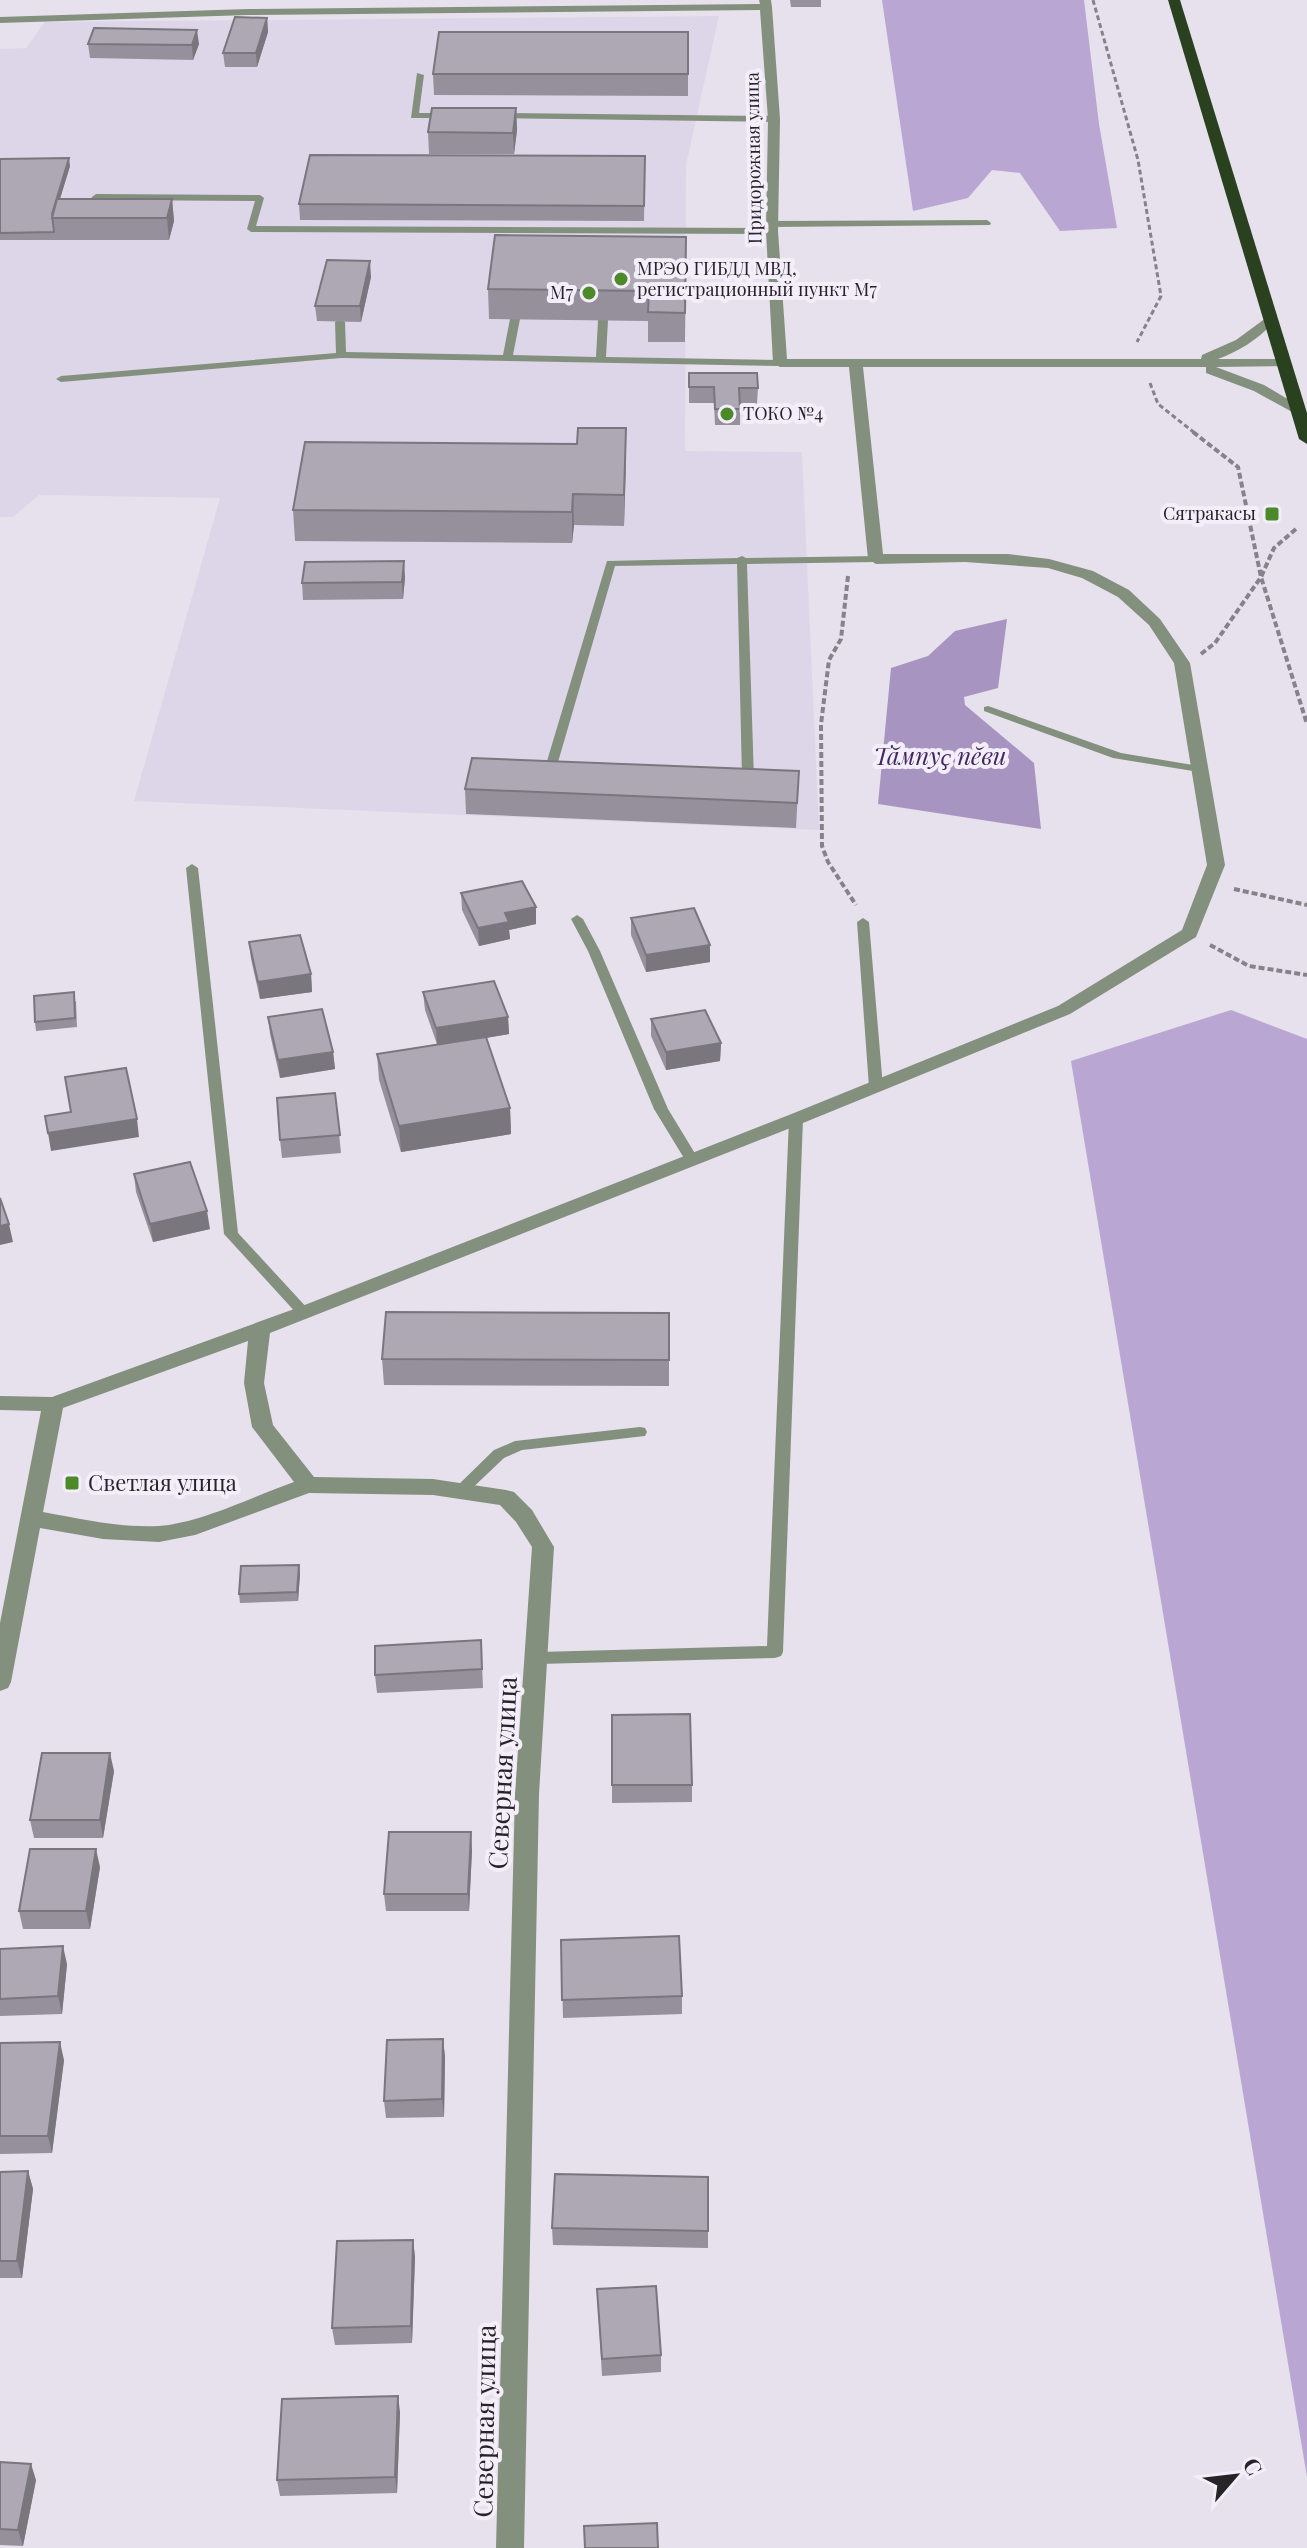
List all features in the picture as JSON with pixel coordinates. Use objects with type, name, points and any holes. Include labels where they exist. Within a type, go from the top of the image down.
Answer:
[{"type":"highway","points":[[1174,0],[1307,439]]},
{"type":"street","points":[[242,0],[248,12]]},
{"type":"street","points":[[0,20],[482,5],[766,4]]},
{"type":"street","name":"Придорожная улица","points":[[766,4],[774,119],[772,227],[780,363]]},
{"type":"street","points":[[1188,364],[1225,353],[1252,338],[1270,319]]},
{"type":"street","points":[[780,363],[1284,363]]},
{"type":"street","points":[[1188,364],[1226,373],[1299,410]]},
{"type":"street","points":[[0,1403],[53,1404],[304,1313],[796,1119],[1064,1010],[1190,933],[1216,865],[1182,663],[1167,634],[1145,608],[1120,589],[1087,572],[1041,560],[876,559],[856,365]]},
{"type":"street","points":[[260,1328],[254,1383],[263,1427],[308,1485]]},
{"type":"street","points":[[0,1682],[53,1404]]},
{"type":"street","name":"Северная улица","points":[[31,1518],[103,1531],[159,1534],[187,1529],[308,1485],[433,1487],[506,1498],[524,1516],[543,1547],[527,1794],[510,2548]]},
{"type":"lane","points":[[420,75],[414,116],[458,116]]},
{"type":"lane","points":[[488,116],[774,119]]},
{"type":"lane","points":[[88,215],[96,197],[260,198],[251,229],[987,223]]},
{"type":"lane","points":[[507,359],[515,319]]},
{"type":"lane","points":[[601,361],[603,320]]},
{"type":"lane","points":[[340,322],[341,355]]},
{"type":"lane","points":[[61,379],[341,355],[780,363]]},
{"type":"lane","points":[[732,779],[748,779],[742,559]]},
{"type":"lane","points":[[566,772],[550,771],[611,563],[876,559]]},
{"type":"lane","points":[[988,709],[1026,719],[1058,736],[1110,754],[1199,769]]},
{"type":"lane","points":[[192,868],[231,1234],[304,1313]]},
{"type":"lane","points":[[577,919],[594,951],[661,1109],[692,1160]]},
{"type":"lane","points":[[863,922],[876,1087]]},
{"type":"lane","points":[[538,1658],[775,1652],[796,1119]]},
{"type":"lane","points":[[460,1491],[499,1454],[520,1445],[640,1432]]},
{"type":"path","points":[[1093,0],[1138,160],[1161,296],[1126,364]]},
{"type":"path","points":[[1143,364],[1158,404],[1238,467],[1261,577],[1307,724]]},
{"type":"path","points":[[1182,663],[1197,657],[1215,643],[1261,577],[1274,548],[1296,529]]},
{"type":"path","points":[[850,559],[841,639],[829,660],[821,724],[822,846],[863,922]]},
{"type":"path","points":[[1209,883],[1307,905]]},
{"type":"path","points":[[1190,933],[1249,966],[1307,975]]},
{"type":"shaded area","points":[[882,0],[1084,0],[1099,124],[1117,228],[1060,231],[1020,173],[992,170],[968,198],[913,211]]},
{"type":"shaded area","points":[[719,16],[686,165],[685,451],[802,452],[819,830],[134,801],[220,498],[39,495],[13,517],[0,517],[0,49],[26,48],[45,22]]},
{"type":"shaded area","points":[[1231,1010],[1307,1039],[1307,2477],[1071,1061]]},
{"type":"water","name":"Тӑмпуҫ пӗви","points":[[1007,619],[998,688],[964,697],[965,705],[1034,763],[1041,829],[878,804],[891,668],[928,656],[955,631]]},
{"type":"building","points":[[235,17],[267,18],[256,53],[223,53]]},
{"type":"building","points":[[94,28],[197,30],[192,45],[88,44]]},
{"type":"building","points":[[439,32],[688,32],[688,74],[433,74]]},
{"type":"building","points":[[432,108],[516,108],[513,133],[428,132]]},
{"type":"building","points":[[310,155],[645,156],[644,206],[299,204]]},
{"type":"building","points":[[69,158],[52,214],[54,232],[0,233],[0,159]]},
{"type":"building","points":[[57,199],[172,199],[167,218],[52,218]]},
{"type":"building","points":[[495,235],[686,237],[685,313],[648,312],[649,291],[488,289]]},
{"type":"building","points":[[327,260],[370,261],[360,306],[315,306]]},
{"type":"building","points":[[689,373],[757,373],[758,388],[739,388],[740,409],[715,409],[714,387],[689,387]]},
{"type":"building","points":[[578,428],[626,428],[624,495],[573,494],[572,512],[293,510],[305,442],[577,444]]},
{"type":"building","points":[[404,561],[402,582],[302,583],[305,562]]},
{"type":"building","points":[[472,758],[799,771],[797,803],[465,789]]},
{"type":"building","points":[[522,881],[536,907],[505,913],[509,922],[478,928],[461,893]]},
{"type":"building","points":[[694,908],[710,945],[646,955],[631,918]]},
{"type":"building","points":[[300,935],[311,974],[258,982],[249,942]]},
{"type":"building","points":[[494,981],[508,1017],[436,1028],[423,992]]},
{"type":"building","points":[[74,992],[75,1018],[35,1022],[34,996]]},
{"type":"building","points":[[322,1009],[333,1052],[278,1060],[268,1017]]},
{"type":"building","points":[[705,1010],[721,1043],[666,1052],[651,1019]]},
{"type":"building","points":[[486,1037],[510,1108],[399,1126],[377,1054]]},
{"type":"building","points":[[126,1068],[137,1119],[48,1133],[45,1116],[71,1112],[65,1077]]},
{"type":"building","points":[[335,1093],[340,1135],[280,1140],[277,1098]]},
{"type":"building","points":[[190,1162],[207,1211],[150,1224],[134,1174]]},
{"type":"building","points":[[0,1198],[9,1224],[0,1226]]},
{"type":"building","points":[[386,1312],[669,1313],[669,1360],[382,1359]]},
{"type":"building","points":[[299,1565],[297,1592],[239,1594],[241,1566]]},
{"type":"building","points":[[481,1640],[482,1669],[375,1675],[375,1646]]},
{"type":"building","points":[[690,1714],[692,1785],[612,1785],[612,1715]]},
{"type":"building","points":[[42,1753],[110,1753],[100,1820],[30,1820]]},
{"type":"building","points":[[389,1832],[471,1832],[468,1894],[384,1894]]},
{"type":"building","points":[[30,1849],[96,1849],[86,1911],[19,1911]]},
{"type":"building","points":[[679,1936],[682,1996],[562,2000],[561,1940]]},
{"type":"building","points":[[63,1946],[58,1996],[0,1999],[0,1949]]},
{"type":"building","points":[[443,2039],[442,2099],[384,2101],[387,2040]]},
{"type":"building","points":[[60,2042],[48,2136],[0,2136],[0,2043]]},
{"type":"building","points":[[28,2171],[17,2261],[0,2261],[0,2172]]},
{"type":"building","points":[[555,2174],[708,2177],[708,2231],[552,2228]]},
{"type":"building","points":[[413,2240],[411,2326],[332,2328],[337,2241]]},
{"type":"building","points":[[656,2286],[661,2355],[602,2359],[597,2289]]},
{"type":"building","points":[[398,2396],[395,2477],[277,2480],[282,2399]]},
{"type":"building","points":[[0,2462],[31,2464],[18,2530],[0,2529]]},
{"type":"building","points":[[657,2523],[658,2548],[585,2548],[584,2526]]},
{"type":"place","name":"МРЭО ГИБДД МВД, регистрационный пункт М7","points":[[621,279]]},
{"type":"place","name":"М7","points":[[589,293]]},
{"type":"place","name":"ТОКО №4","points":[[727,414]]},
{"type":"place","name":"Сятракасы","points":[[1272,514]]},
{"type":"place","name":"Светлая улица","points":[[72,1483]]}]
